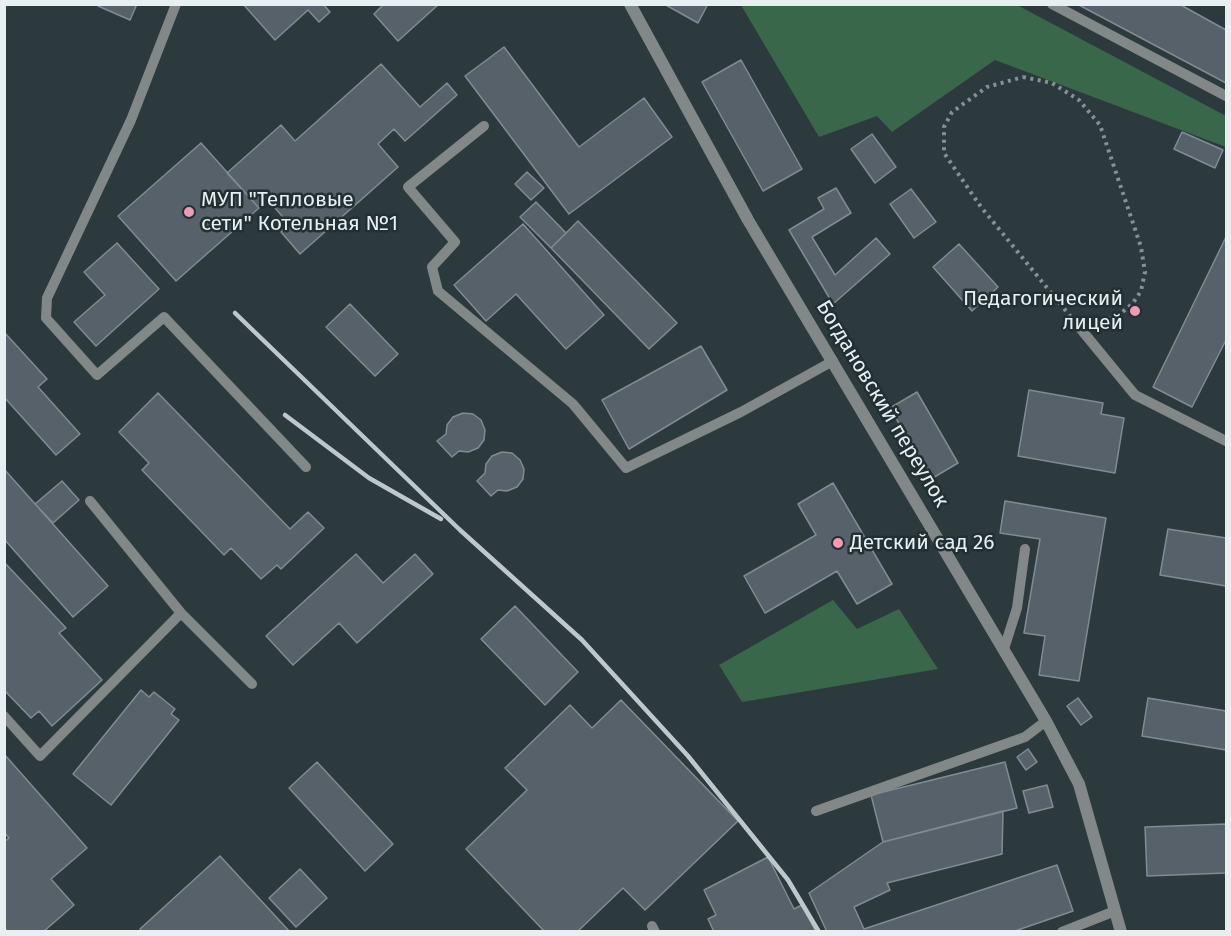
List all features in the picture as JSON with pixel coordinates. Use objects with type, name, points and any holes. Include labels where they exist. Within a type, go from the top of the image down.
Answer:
[{"type":"street","name":"Богдановский переулок","points":[[630,4],[748,220],[1046,721],[1079,784],[1121,932]]},
{"type":"lane","points":[[176,4],[131,120],[47,298],[45,318],[97,375],[164,317],[306,467]]},
{"type":"lane","points":[[1052,4],[1227,96]]},
{"type":"lane","points":[[484,126],[408,187],[456,242],[432,267],[438,291],[573,404],[626,468],[741,412],[833,361]]},
{"type":"lane","points":[[1076,322],[1135,395],[1227,441]]},
{"type":"lane","points":[[90,501],[181,614],[252,684]]},
{"type":"lane","points":[[1004,649],[1017,608],[1025,549]]},
{"type":"lane","points":[[4,716],[40,756],[181,614]]},
{"type":"lane","points":[[816,811],[1024,737],[1046,721]]},
{"type":"lane","points":[[1062,932],[1115,911]]},
{"type":"path","points":[[1023,77],[1052,83],[1078,100],[1100,125],[1141,247],[1145,272],[1142,291],[1133,303],[1118,316],[1099,322],[1076,322],[981,207],[944,153],[944,127],[952,112],[987,87],[1023,77]]},
{"type":"green space","points":[[741,5],[1017,5],[1226,116],[1226,147],[995,60],[892,132],[877,116],[819,137]]},
{"type":"green space","points":[[833,600],[857,629],[899,609],[938,669],[742,702],[719,665]]},
{"type":"building","points":[[99,4],[137,4],[130,20],[98,6]]},
{"type":"building","points":[[243,4],[323,4],[330,12],[319,22],[308,10],[275,40]]},
{"type":"building","points":[[384,4],[439,4],[398,41],[374,14]]},
{"type":"building","points":[[664,4],[708,4],[698,23]]},
{"type":"building","points":[[1077,4],[1179,4],[1226,30],[1226,83]]},
{"type":"building","points":[[504,47],[579,147],[644,98],[672,137],[569,214],[465,76]]},
{"type":"building","points":[[741,60],[802,169],[763,191],[702,82]]},
{"type":"building","points":[[381,64],[420,107],[447,83],[457,95],[405,141],[394,129],[378,144],[398,167],[300,254],[281,232],[289,224],[268,200],[259,208],[227,173],[281,125],[295,141]]},
{"type":"building","points":[[1182,132],[1223,150],[1215,168],[1174,149]]},
{"type":"building","points":[[872,134],[896,167],[875,183],[851,149]]},
{"type":"building","name":"МУП \"Тепловые сети\" Котельная №1","points":[[201,143],[259,208],[176,281],[118,216]]},
{"type":"building","points":[[527,172],[544,188],[531,200],[515,184]]},
{"type":"building","points":[[836,188],[851,213],[812,237],[835,275],[876,238],[890,254],[833,304],[789,230],[824,209],[818,198]]},
{"type":"building","points":[[911,189],[936,222],[914,238],[890,204]]},
{"type":"building","points":[[536,202],[566,233],[551,248],[520,217]]},
{"type":"building","points":[[578,221],[677,323],[649,349],[551,248]]},
{"type":"building","points":[[523,224],[604,315],[566,349],[516,294],[486,321],[454,285]]},
{"type":"building","points":[[1226,237],[1226,340],[1192,407],[1153,387]]},
{"type":"building","points":[[117,243],[159,289],[96,346],[74,322],[105,295],[84,272]]},
{"type":"building","points":[[959,244],[998,287],[972,311],[933,267]]},
{"type":"building","points":[[350,304],[398,354],[375,376],[326,327]]},
{"type":"building","points":[[4,332],[47,379],[38,387],[80,434],[56,455],[4,397]]},
{"type":"building","points":[[701,346],[727,390],[629,449],[602,400]]},
{"type":"building","points":[[1029,390],[1103,403],[1101,414],[1124,418],[1115,473],[1018,456]]},
{"type":"building","points":[[917,392],[958,463],[931,479],[890,408]]},
{"type":"building","points":[[158,393],[290,529],[308,512],[324,528],[281,569],[277,565],[261,579],[231,548],[224,555],[142,470],[149,463],[119,432]]},
{"type":"building","points":[[463,413],[473,414],[481,420],[485,430],[484,440],[478,448],[468,452],[459,451],[452,457],[437,441],[446,434],[447,425],[453,417]]},
{"type":"building","points":[[502,452],[512,453],[520,460],[524,469],[523,479],[517,487],[507,491],[498,490],[491,496],[477,481],[485,473],[486,464],[492,456]]},
{"type":"building","points":[[4,469],[108,586],[73,617],[4,539]]},
{"type":"building","points":[[62,481],[79,500],[53,523],[35,504]]},
{"type":"building","points":[[833,483],[892,584],[857,604],[837,571],[765,613],[744,576],[816,535],[798,504]]},
{"type":"building","points":[[1005,501],[1106,518],[1079,681],[1039,675],[1045,636],[1024,633],[1040,539],[1000,533]]},
{"type":"building","points":[[1168,529],[1226,538],[1226,586],[1160,575]]},
{"type":"building","points":[[356,554],[383,583],[415,554],[433,574],[357,643],[339,623],[293,665],[266,636]]},
{"type":"building","points":[[4,562],[66,628],[59,633],[102,680],[52,726],[39,711],[31,718],[4,690]]},
{"type":"building","points":[[515,606],[578,672],[545,705],[481,639]]},
{"type":"building","points":[[141,690],[149,697],[154,692],[175,709],[171,714],[179,720],[111,805],[73,774]]},
{"type":"building","points":[[1078,698],[1092,717],[1081,725],[1067,706]]},
{"type":"building","points":[[1148,698],[1226,711],[1226,750],[1142,736]]},
{"type":"building","points":[[621,700],[738,821],[645,910],[623,888],[577,932],[545,932],[466,849],[527,790],[505,768],[570,705],[592,728]]},
{"type":"building","points":[[1028,749],[1037,762],[1026,770],[1017,757]]},
{"type":"building","points":[[4,754],[87,848],[51,879],[74,905],[43,932],[8,932],[4,927],[4,842],[9,838],[4,832]]},
{"type":"building","points":[[317,762],[393,844],[365,871],[289,788]]},
{"type":"building","points":[[1005,762],[1017,808],[883,842],[871,795]]},
{"type":"building","points":[[1047,785],[1053,807],[1029,813],[1023,791]]},
{"type":"building","points":[[1003,811],[1002,854],[887,883],[890,890],[854,907],[864,929],[1057,865],[1073,911],[1012,932],[827,932],[809,893],[883,842]]},
{"type":"building","points":[[1226,824],[1226,873],[1147,876],[1145,827]]},
{"type":"building","points":[[220,856],[290,932],[142,932],[140,929]]},
{"type":"building","points":[[768,857],[794,909],[802,905],[816,932],[714,932],[708,919],[716,915],[704,890]]},
{"type":"building","points":[[300,869],[327,898],[296,927],[269,898]]},
{"type":"railway","points":[[235,313],[460,530],[582,640],[688,756],[788,880],[819,932]]},
{"type":"railway","points":[[285,415],[369,478],[441,519]]},
{"type":"place","name":"МУП \"Тепловые сети\" Котельная №1","points":[[189,212]]},
{"type":"place","name":"Педагогический лицей","points":[[1135,311]]},
{"type":"place","name":"Детский сад 26","points":[[838,543]]}]
